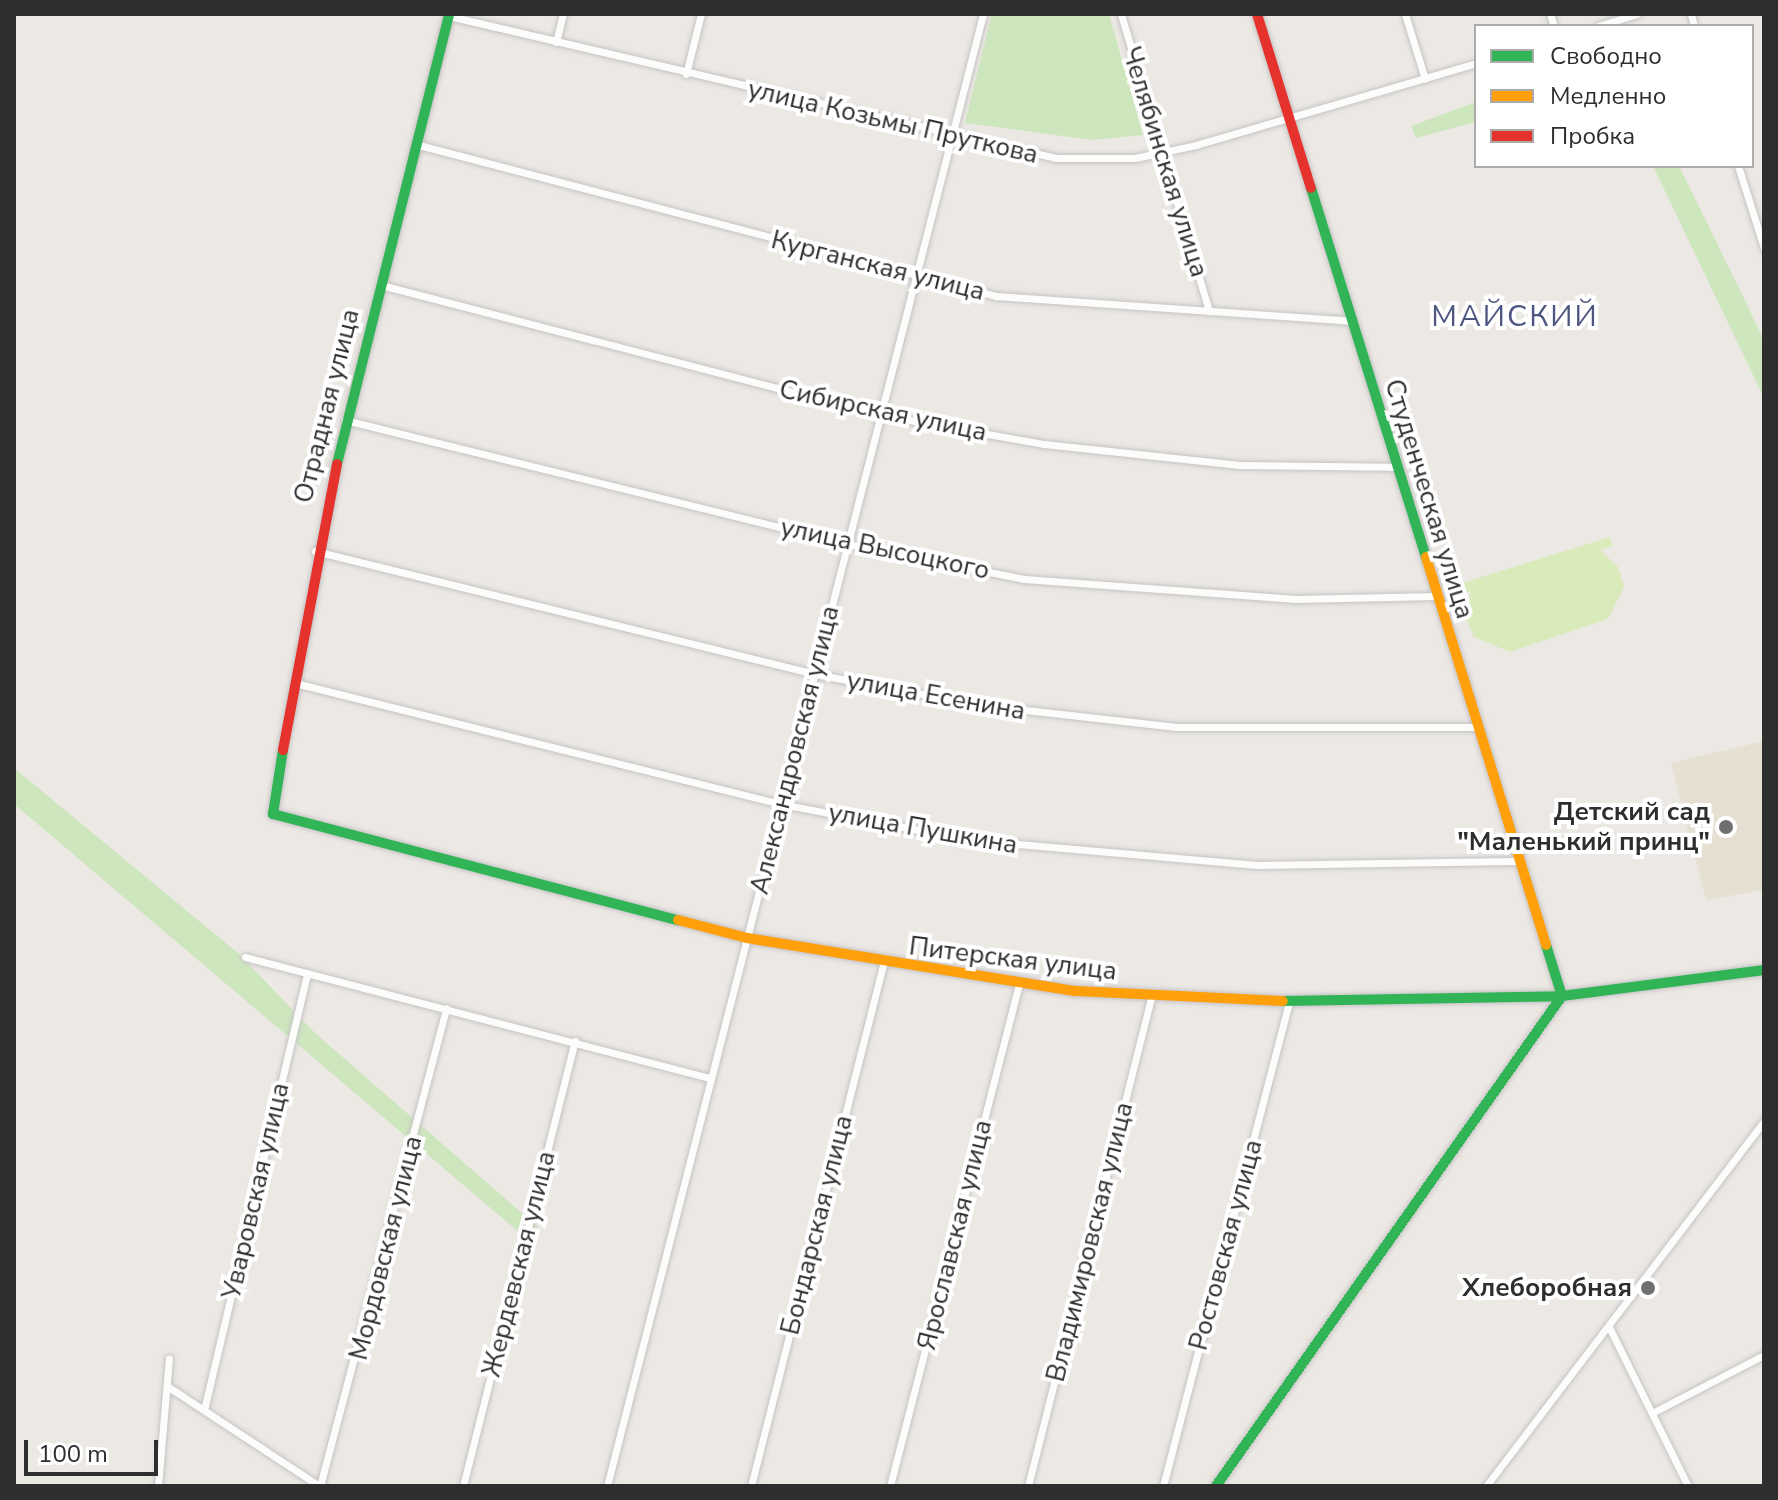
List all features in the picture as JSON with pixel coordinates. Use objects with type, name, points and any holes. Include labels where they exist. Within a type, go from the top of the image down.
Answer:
[{"type":"street","points":[[556,42],[563,14]]},
{"type":"street","points":[[686,74],[701,14]]},
{"type":"street","name":"Александровская улица","points":[[607,1486],[983,14]]},
{"type":"street","name":"Челябинская улица","points":[[1121,14],[1209,311]]},
{"type":"street","name":"Студенческая улица","points":[[1257,14],[1517,861],[1562,996]]},
{"type":"street","points":[[1405,14],[1425,79]]},
{"type":"street","points":[[1604,24],[1637,14]]},
{"type":"street","name":"улица Козьмы Пруткова","points":[[449,15],[952,138],[1056,158],[1163,152],[1290,120],[1474,64]]},
{"type":"street","name":"Отрадная улица","points":[[273,814],[315,551],[345,420],[449,15]]},
{"type":"street","name":"Курганская улица","points":[[415,144],[916,279],[1060,303],[1351,321]]},
{"type":"street","points":[[1739,168],[1764,248]]},
{"type":"street","name":"Сибирская улица","points":[[381,285],[881,415],[1044,444],[1240,465],[1396,467]]},
{"type":"street","name":"улица Высоцкого","points":[[345,420],[848,544],[1024,579],[1186,595],[1436,596]]},
{"type":"street","name":"улица Есенина","points":[[315,551],[815,674],[1079,720],[1332,732],[1476,727]]},
{"type":"street","name":"улица Пушкина","points":[[295,683],[781,804],[972,840],[1141,859],[1257,865],[1517,861]]},
{"type":"street","name":"Питерская улица","points":[[273,814],[747,938],[883,965],[1151,998],[1289,1003],[1562,996],[1764,970]]},
{"type":"street","points":[[245,957],[711,1078]]},
{"type":"street","name":"Бондарская улица","points":[[751,1486],[883,965]]},
{"type":"street","name":"Уваровская улица","points":[[204,1410],[307,973]]},
{"type":"street","name":"Ярославская улица","points":[[890,1486],[1019,984]]},
{"type":"street","points":[[1216,1486],[1562,996]]},
{"type":"street","name":"Владимировская улица","points":[[1028,1486],[1151,998]]},
{"type":"street","name":"Ростовская улица","points":[[1163,1486],[1289,1003]]},
{"type":"street","name":"Мордовская улица","points":[[320,1486],[446,1008]]},
{"type":"street","name":"Жердевская улица","points":[[463,1486],[575,1041]]},
{"type":"street","points":[[1486,1486],[1764,1121]]},
{"type":"street","points":[[1609,1327],[1688,1486]]},
{"type":"street","points":[[1652,1413],[1764,1355]]},
{"type":"street","points":[[158,1486],[169,1358]]},
{"type":"street","points":[[167,1386],[320,1486]]},
{"type":"shaded area","name":"Детский сад \"Маленький принц\"","points":[[1764,741],[1764,890],[1706,900],[1671,763]]},
{"type":"green space","points":[[992,14],[1109,14],[1143,135],[1092,140],[965,123]]},
{"type":"green space","points":[[1474,103],[1474,123],[1416,138],[1411,126]]},
{"type":"green space","points":[[1654,168],[1680,168],[1743,296],[1764,341],[1764,398]]},
{"type":"green space","points":[[1610,537],[1613,546],[1600,550],[1618,567],[1624,587],[1608,619],[1510,652],[1474,637],[1466,618],[1471,591],[1459,594],[1456,585]]},
{"type":"green space","points":[[14,768],[239,954],[315,1033],[538,1227],[533,1244],[14,804]]},
{"type":"traffic: fast","points":[[337,464],[449,14]]},
{"type":"traffic: fast","points":[[1311,188],[1426,557]]},
{"type":"traffic: fast","points":[[283,750],[273,814],[678,920]]},
{"type":"traffic: fast","points":[[1216,1486],[1562,996],[1546,945]]},
{"type":"traffic: fast","points":[[1283,1001],[1562,996],[1764,970]]},
{"type":"traffic: slow","points":[[1426,557],[1546,945]]},
{"type":"traffic: slow","points":[[678,920],[747,938],[1076,991],[1283,1001]]},
{"type":"traffic: jam","points":[[1257,14],[1311,188]]},
{"type":"traffic: jam","points":[[283,750],[337,464]]},
{"type":"place","name":"Детский сад \"Маленький принц\"","points":[[1726,827]]},
{"type":"place","name":"Хлеборобная","points":[[1648,1288]]},
{"type":"district","name":"МАЙСКИЙ","points":[[1515,317]]}]
